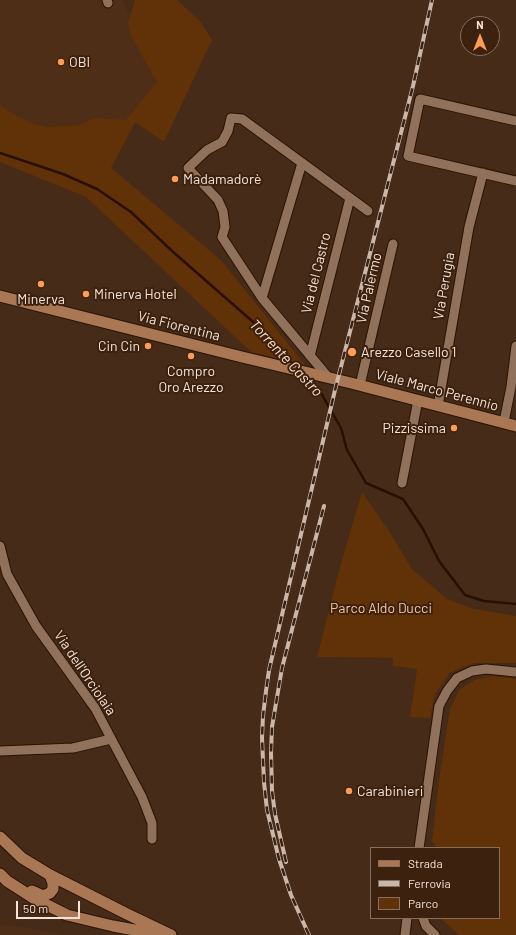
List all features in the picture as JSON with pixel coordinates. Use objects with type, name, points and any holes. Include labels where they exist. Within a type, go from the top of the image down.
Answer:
[{"type":"main road","name":"Via Fiorentina","points":[[0,296],[242,357],[328,377]]},
{"type":"main road","name":"Viale Marco Perennio","points":[[328,377],[516,426]]},
{"type":"main road","points":[[0,836],[22,858],[50,875],[171,935]]},
{"type":"main road","points":[[5,880],[20,884],[42,896],[47,895],[53,889],[53,882],[50,875]]},
{"type":"main road","points":[[5,880],[35,899],[67,915],[161,935]]},
{"type":"street","points":[[516,121],[420,99],[408,156],[516,181]]},
{"type":"street","name":"Via del Castro","points":[[328,377],[262,298],[222,237],[225,227],[223,211],[218,200],[188,168],[207,150],[222,142],[228,131],[231,118],[242,119],[368,211]]},
{"type":"street","points":[[262,298],[302,163]]},
{"type":"street","name":"Via Perugia","points":[[438,406],[468,227],[483,173]]},
{"type":"street","name":"Via del Castro","points":[[310,356],[350,198]]},
{"type":"street","name":"Via Palermo","points":[[360,385],[393,244]]},
{"type":"street","points":[[504,422],[511,387],[516,346]]},
{"type":"street","points":[[402,483],[418,400]]},
{"type":"street","name":"Via dell'Orciolaia","points":[[0,546],[4,574],[36,626],[95,708],[142,797],[152,823],[152,840]]},
{"type":"street","points":[[419,847],[439,706],[447,691],[458,678],[472,672],[486,669],[516,672]]},
{"type":"street","points":[[0,751],[73,748],[111,739]]},
{"type":"street","points":[[404,935],[407,919]]},
{"type":"street","points":[[423,919],[426,926],[435,935]]},
{"type":"shaded area","points":[[0,0],[123,0],[157,82],[111,168],[0,129]]},
{"type":"shaded area","points":[[0,925],[17,926],[65,935],[0,935]]},
{"type":"green space","points":[[135,0],[177,0],[201,22],[212,40],[164,142],[135,122],[111,168],[221,260],[305,365],[251,352],[86,197],[0,162],[0,104],[8,111],[31,123],[46,127],[80,125],[94,118],[126,120],[157,82],[130,34],[128,22]]},
{"type":"green space","name":"Parco Aldo Ducci","points":[[362,492],[389,531],[412,569],[447,599],[474,609],[516,616],[516,663],[475,663],[450,673],[435,694],[430,718],[410,717],[417,669],[393,666],[393,658],[317,657],[341,563]]},
{"type":"green space","points":[[493,676],[516,679],[516,935],[459,935],[441,919],[500,919],[500,847],[436,847],[432,841],[439,780],[450,709],[459,690],[474,680]]},
{"type":"waterway","name":"Torrente Castro","points":[[0,153],[63,174],[97,189],[131,212],[172,251],[268,335],[293,365]]},
{"type":"waterway","name":"Torrente Castro","points":[[301,375],[307,383],[321,393],[341,428],[347,450],[366,483],[403,499],[423,529],[439,561],[465,595],[484,601],[516,604]]},
{"type":"railway","points":[[309,935],[291,895],[279,859],[267,810],[262,738],[266,691],[269,670],[335,390],[413,86],[432,0]]},
{"type":"railway","points":[[286,862],[275,814],[272,791],[272,727],[282,668],[324,506]]},
{"type":"place","name":"OBI","points":[[61,62]]},
{"type":"place","name":"Madamadorè","points":[[175,179]]},
{"type":"place","name":"Minerva","points":[[41,284]]},
{"type":"place","name":"Minerva Hotel","points":[[86,294]]},
{"type":"place","name":"Cin Cin","points":[[148,346]]},
{"type":"place","name":"Arezzo Casello 1","points":[[352,352]]},
{"type":"place","name":"Compro Oro Arezzo","points":[[191,356]]},
{"type":"place","name":"Pizzissima","points":[[454,428]]},
{"type":"place","name":"Carabinieri","points":[[349,791]]}]
